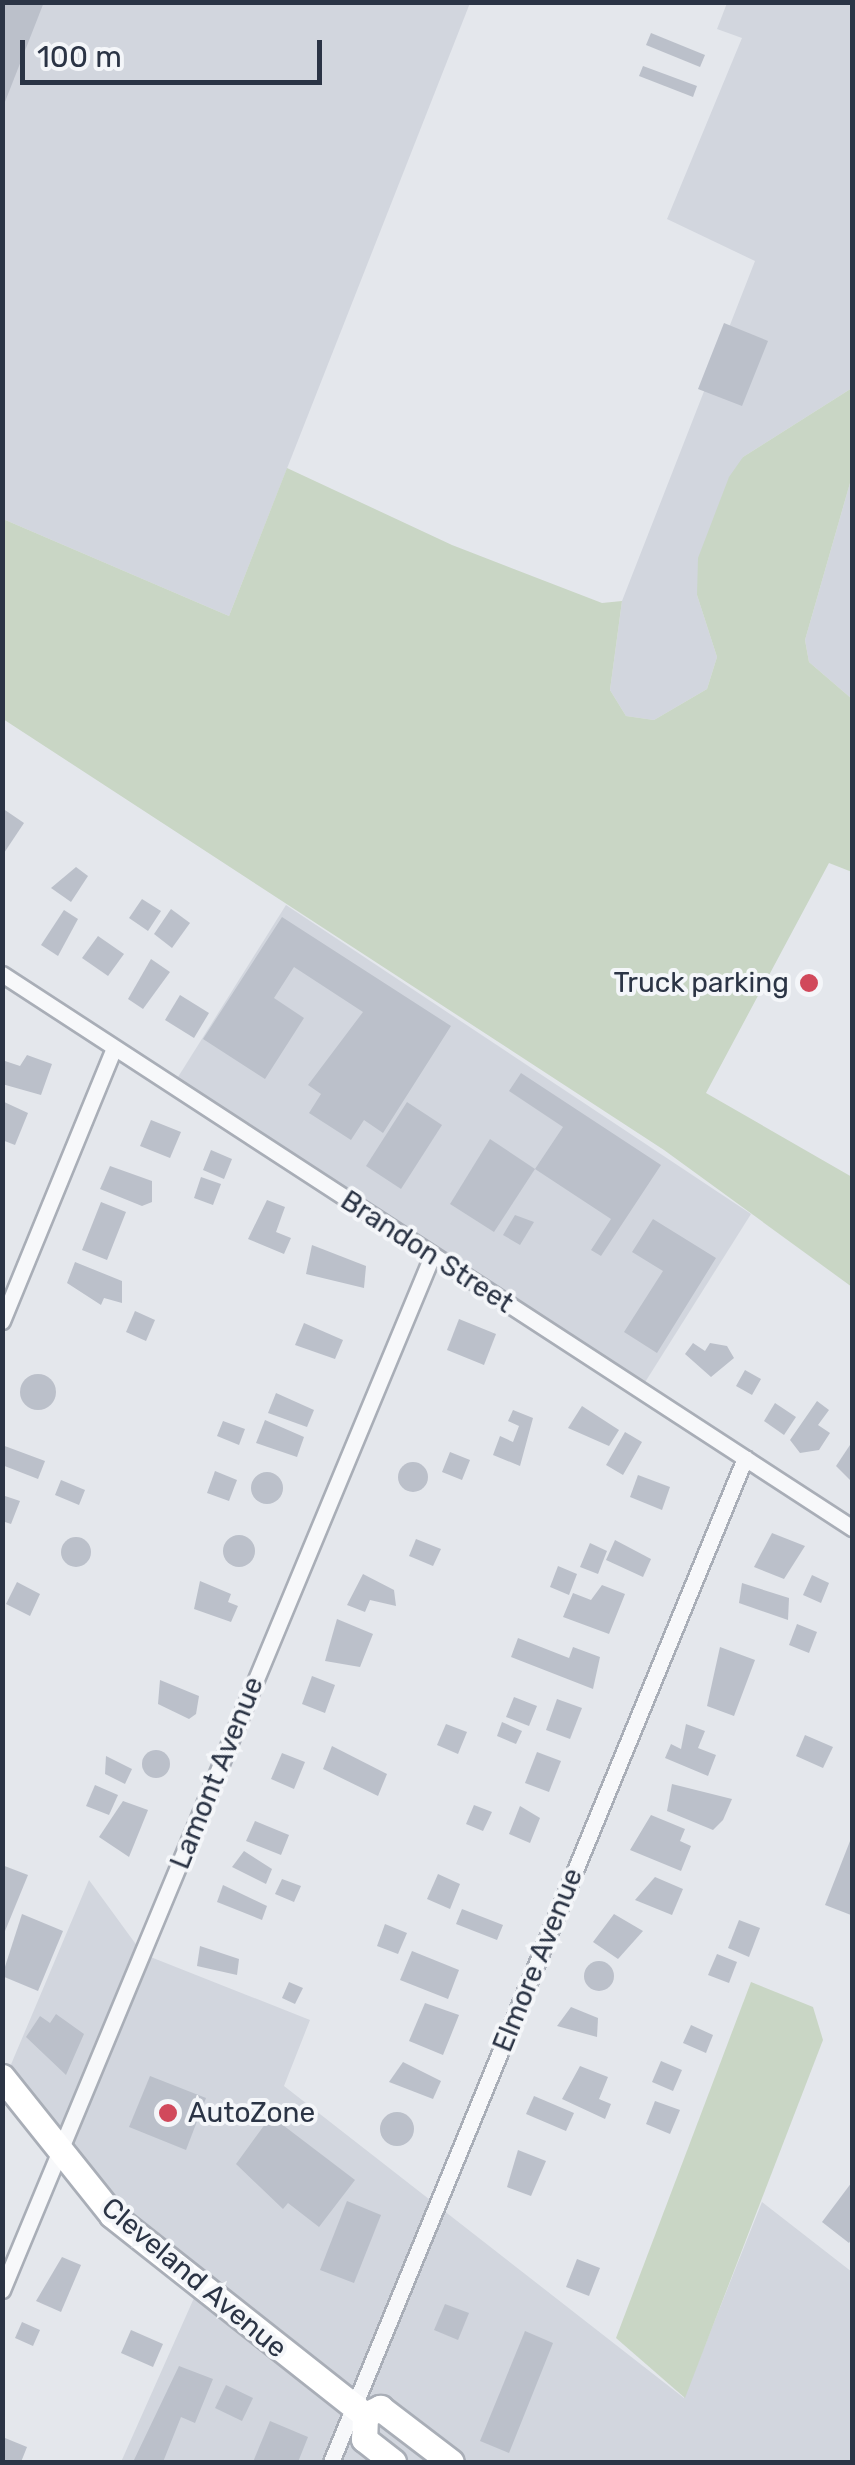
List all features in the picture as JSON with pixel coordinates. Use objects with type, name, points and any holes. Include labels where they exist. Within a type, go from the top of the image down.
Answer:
[{"type":"main road","name":"Cleveland Avenue","points":[[2,2077],[60,2156],[112,2216],[360,2410],[380,2408],[451,2462]]},
{"type":"main road","name":"Cleveland Avenue","points":[[360,2410],[364,2440],[393,2462]]},
{"type":"street","name":"Brandon Street","points":[[2,974],[852,1528]]},
{"type":"street","points":[[2,1321],[114,1048]]},
{"type":"street","name":"Lamont Avenue","points":[[2,2290],[432,1256]]},
{"type":"street","name":"Elmore Avenue","points":[[332,2462],[360,2410],[745,1458]]},
{"type":"shaded area","points":[[2,3],[470,3],[229,616],[3,519]]},
{"type":"shaded area","points":[[727,3],[852,3],[852,388],[743,457],[697,595],[717,657],[707,689],[654,720],[626,716],[610,690],[622,601],[755,261],[667,219],[742,38],[717,29]]},
{"type":"shaded area","points":[[852,476],[852,699],[809,662],[805,640]]},
{"type":"shaded area","points":[[286,905],[751,1214],[637,1395],[173,1085]]},
{"type":"shaded area","points":[[89,1880],[143,1954],[310,2020],[284,2086],[684,2398],[762,2202],[852,2272],[852,2462],[121,2462],[198,2289],[4,2081]]},
{"type":"green space","points":[[852,388],[852,476],[805,640],[809,662],[852,699],[852,872],[829,863],[706,1093],[852,1177],[852,1287],[664,1150],[3,719],[3,519],[229,616],[287,468],[452,545],[602,603],[622,601],[610,690],[626,716],[654,720],[707,689],[717,657],[697,595],[698,558],[729,477],[743,457]]},
{"type":"green space","points":[[751,1982],[813,2007],[823,2040],[685,2398],[616,2338]]},
{"type":"building","points":[[2,2],[44,2],[3,107],[2,107]]},
{"type":"building","points":[[651,33],[705,55],[700,67],[646,45]]},
{"type":"building","points":[[643,66],[697,86],[693,97],[639,76]]},
{"type":"building","points":[[724,323],[768,341],[742,406],[698,389]]},
{"type":"building","points":[[2,808],[24,823],[2,856]]},
{"type":"building","points":[[76,867],[88,876],[71,902],[51,888]]},
{"type":"building","points":[[142,899],[161,911],[148,931],[129,918]]},
{"type":"building","points":[[171,909],[190,923],[172,948],[154,934]]},
{"type":"building","points":[[64,910],[78,919],[58,956],[41,945]]},
{"type":"building","points":[[282,917],[451,1026],[383,1133],[364,1120],[351,1140],[309,1113],[321,1094],[308,1085],[363,1012],[294,967],[274,998],[304,1018],[265,1079],[203,1039]]},
{"type":"building","points":[[98,936],[124,954],[108,976],[82,958]]},
{"type":"building","points":[[151,959],[170,972],[143,1009],[128,999]]},
{"type":"building","points":[[180,995],[209,1013],[194,1038],[165,1020]]},
{"type":"building","points":[[27,1055],[52,1064],[41,1095],[2,1084],[2,1060],[20,1066]]},
{"type":"building","points":[[521,1073],[661,1165],[601,1256],[591,1250],[611,1219],[535,1169],[563,1127],[509,1091]]},
{"type":"building","points":[[2,1101],[28,1113],[15,1145],[2,1140]]},
{"type":"building","points":[[407,1102],[442,1125],[401,1189],[366,1166]]},
{"type":"building","points":[[151,1120],[181,1132],[170,1158],[140,1146]]},
{"type":"building","points":[[490,1139],[535,1169],[494,1232],[450,1204]]},
{"type":"building","points":[[211,1150],[232,1159],[224,1179],[203,1170]]},
{"type":"building","points":[[110,1166],[152,1181],[152,1202],[142,1206],[100,1189]]},
{"type":"building","points":[[201,1177],[221,1184],[213,1205],[194,1198]]},
{"type":"building","points":[[267,1200],[285,1207],[276,1232],[291,1238],[284,1254],[248,1239]]},
{"type":"building","points":[[101,1202],[126,1212],[107,1260],[82,1250]]},
{"type":"building","points":[[515,1215],[534,1222],[520,1245],[503,1235]]},
{"type":"building","points":[[653,1219],[716,1258],[657,1353],[624,1332],[663,1271],[632,1252]]},
{"type":"building","points":[[312,1245],[366,1266],[364,1288],[306,1274]]},
{"type":"building","points":[[75,1262],[122,1281],[122,1303],[104,1298],[101,1305],[67,1283]]},
{"type":"building","points":[[135,1311],[155,1320],[146,1341],[126,1332]]},
{"type":"building","points":[[459,1319],[496,1334],[484,1365],[447,1350]]},
{"type":"building","points":[[304,1323],[343,1340],[335,1359],[295,1345]]},
{"type":"building","points":[[693,1343],[705,1351],[710,1343],[727,1346],[734,1358],[711,1377],[685,1354]]},
{"type":"building","points":[[745,1370],[761,1379],[752,1395],[736,1386]]},
{"type":"building","points":[[38,1374],[51,1379],[56,1392],[51,1405],[38,1410],[25,1405],[20,1392],[25,1379]]},
{"type":"building","points":[[276,1393],[314,1410],[307,1427],[268,1413]]},
{"type":"building","points":[[817,1401],[829,1410],[818,1425],[830,1433],[819,1450],[800,1453],[790,1440]]},
{"type":"building","points":[[775,1403],[796,1417],[784,1435],[764,1421]]},
{"type":"building","points":[[582,1406],[619,1430],[609,1446],[568,1428]]},
{"type":"building","points":[[513,1410],[533,1418],[520,1466],[493,1455],[500,1436],[513,1442],[519,1426],[508,1421]]},
{"type":"building","points":[[265,1420],[304,1437],[297,1457],[256,1443]]},
{"type":"building","points":[[223,1421],[245,1429],[239,1445],[217,1436]]},
{"type":"building","points":[[625,1432],[642,1442],[623,1475],[606,1465]]},
{"type":"building","points":[[2,1445],[45,1461],[38,1479],[2,1465]]},
{"type":"building","points":[[852,1446],[852,1482],[836,1466]]},
{"type":"building","points":[[450,1452],[470,1460],[462,1480],[442,1472]]},
{"type":"building","points":[[413,1462],[424,1466],[428,1477],[424,1488],[413,1492],[402,1488],[398,1477],[402,1466]]},
{"type":"building","points":[[215,1471],[237,1480],[229,1501],[207,1493]]},
{"type":"building","points":[[267,1472],[278,1477],[283,1488],[278,1499],[267,1504],[256,1499],[251,1488],[256,1477]]},
{"type":"building","points":[[638,1475],[670,1487],[662,1510],[630,1497]]},
{"type":"building","points":[[61,1480],[85,1490],[79,1505],[55,1495]]},
{"type":"building","points":[[2,1495],[20,1501],[11,1524],[2,1521]]},
{"type":"building","points":[[772,1533],[805,1546],[784,1579],[754,1567]]},
{"type":"building","points":[[239,1535],[250,1540],[255,1551],[250,1562],[239,1567],[228,1562],[223,1551],[228,1540]]},
{"type":"building","points":[[76,1537],[87,1541],[91,1552],[87,1563],[76,1567],[65,1563],[61,1552],[65,1541]]},
{"type":"building","points":[[416,1539],[441,1549],[433,1566],[409,1556]]},
{"type":"building","points":[[615,1540],[651,1559],[643,1577],[606,1560]]},
{"type":"building","points":[[590,1543],[607,1551],[598,1574],[580,1567]]},
{"type":"building","points":[[558,1566],[577,1574],[569,1595],[550,1587]]},
{"type":"building","points":[[363,1574],[394,1590],[396,1606],[370,1600],[365,1612],[347,1605]]},
{"type":"building","points":[[812,1575],[829,1583],[821,1603],[803,1595]]},
{"type":"building","points":[[200,1581],[231,1594],[228,1602],[238,1606],[231,1622],[194,1609]]},
{"type":"building","points":[[17,1582],[40,1594],[30,1616],[6,1604]]},
{"type":"building","points":[[742,1583],[789,1598],[788,1620],[739,1603]]},
{"type":"building","points":[[602,1585],[625,1594],[609,1634],[563,1617],[573,1593],[591,1600]]},
{"type":"building","points":[[337,1619],[373,1634],[360,1667],[325,1661]]},
{"type":"building","points":[[797,1624],[817,1632],[809,1653],[789,1645]]},
{"type":"building","points":[[518,1638],[569,1658],[573,1647],[600,1657],[593,1689],[511,1657]]},
{"type":"building","points":[[720,1647],[755,1660],[734,1716],[707,1706]]},
{"type":"building","points":[[312,1676],[335,1685],[325,1713],[302,1704]]},
{"type":"building","points":[[160,1680],[199,1696],[196,1714],[189,1719],[158,1704]]},
{"type":"building","points":[[514,1697],[537,1706],[529,1726],[506,1717]]},
{"type":"building","points":[[557,1699],[582,1708],[570,1739],[546,1730]]},
{"type":"building","points":[[502,1722],[522,1731],[516,1744],[497,1736]]},
{"type":"building","points":[[446,1724],[467,1732],[458,1754],[437,1745]]},
{"type":"building","points":[[686,1724],[705,1731],[698,1748],[716,1755],[708,1776],[665,1758],[671,1744],[681,1749]]},
{"type":"building","points":[[805,1735],[833,1747],[823,1768],[796,1756]]},
{"type":"building","points":[[332,1746],[387,1774],[378,1796],[323,1769]]},
{"type":"building","points":[[156,1750],[166,1754],[170,1764],[166,1774],[156,1778],[146,1774],[142,1764],[146,1754]]},
{"type":"building","points":[[537,1752],[561,1761],[549,1792],[525,1783]]},
{"type":"building","points":[[282,1753],[305,1762],[294,1789],[271,1779]]},
{"type":"building","points":[[106,1756],[132,1769],[125,1784],[105,1774]]},
{"type":"building","points":[[672,1784],[732,1799],[723,1820],[713,1830],[667,1811]]},
{"type":"building","points":[[95,1785],[118,1795],[109,1815],[86,1806]]},
{"type":"building","points":[[123,1801],[148,1810],[129,1857],[99,1837]]},
{"type":"building","points":[[474,1805],[492,1812],[483,1831],[466,1824]]},
{"type":"building","points":[[520,1806],[540,1818],[530,1843],[509,1834]]},
{"type":"building","points":[[651,1815],[685,1829],[680,1841],[691,1846],[681,1871],[630,1850]]},
{"type":"building","points":[[255,1821],[289,1835],[281,1855],[246,1841]]},
{"type":"building","points":[[852,1836],[852,1912],[851,1915],[825,1905]]},
{"type":"building","points":[[244,1851],[272,1869],[266,1884],[232,1867]]},
{"type":"building","points":[[2,1865],[28,1875],[3,1936],[2,1936]]},
{"type":"building","points":[[438,1874],[460,1884],[450,1909],[427,1899]]},
{"type":"building","points":[[655,1877],[683,1889],[672,1915],[635,1900]]},
{"type":"building","points":[[282,1879],[301,1886],[294,1902],[275,1894]]},
{"type":"building","points":[[223,1885],[267,1906],[262,1920],[217,1902]]},
{"type":"building","points":[[462,1909],[503,1925],[497,1940],[456,1924]]},
{"type":"building","points":[[22,1914],[63,1931],[38,1991],[2,1976]]},
{"type":"building","points":[[614,1914],[643,1931],[618,1959],[593,1942]]},
{"type":"building","points":[[739,1920],[760,1928],[749,1957],[728,1948]]},
{"type":"building","points":[[385,1924],[407,1933],[398,1954],[377,1946]]},
{"type":"building","points":[[200,1946],[239,1959],[237,1975],[197,1966]]},
{"type":"building","points":[[412,1951],[459,1970],[448,1999],[400,1980]]},
{"type":"building","points":[[717,1954],[737,1962],[729,1983],[708,1975]]},
{"type":"building","points":[[599,1961],[610,1965],[614,1976],[610,1987],[599,1991],[588,1987],[584,1976],[588,1965]]},
{"type":"building","points":[[289,1982],[303,1988],[295,2004],[282,1998]]},
{"type":"building","points":[[425,2003],[459,2015],[443,2055],[409,2041]]},
{"type":"building","points":[[571,2007],[598,2018],[597,2037],[557,2026]]},
{"type":"building","points":[[56,2014],[84,2034],[66,2075],[26,2037],[40,2016],[50,2023]]},
{"type":"building","points":[[691,2025],[713,2035],[706,2053],[683,2043]]},
{"type":"building","points":[[661,2061],[682,2070],[673,2091],[652,2082]]},
{"type":"building","points":[[403,2062],[441,2081],[433,2099],[389,2082]]},
{"type":"building","points":[[580,2066],[608,2077],[599,2099],[611,2104],[605,2119],[562,2099]]},
{"type":"building","name":"AutoZone","points":[[150,2076],[206,2098],[186,2150],[129,2127]]},
{"type":"building","points":[[534,2096],[574,2113],[566,2131],[526,2114]]},
{"type":"building","points":[[655,2101],[680,2110],[670,2134],[646,2124]]},
{"type":"building","points":[[397,2112],[409,2117],[414,2129],[409,2141],[397,2146],[385,2141],[380,2129],[385,2117]]},
{"type":"building","points":[[271,2116],[355,2180],[319,2227],[288,2203],[283,2209],[236,2164]]},
{"type":"building","points":[[518,2150],[546,2161],[531,2196],[507,2187]]},
{"type":"building","points":[[852,2182],[852,2238],[849,2243],[822,2222]]},
{"type":"building","points":[[347,2201],[381,2215],[354,2283],[320,2270]]},
{"type":"building","points":[[62,2257],[81,2265],[61,2312],[36,2301]]},
{"type":"building","points":[[577,2259],[600,2268],[589,2296],[566,2287]]},
{"type":"building","points":[[445,2304],[469,2313],[458,2340],[434,2330]]},
{"type":"building","points":[[22,2322],[40,2330],[33,2346],[15,2338]]},
{"type":"building","points":[[131,2330],[163,2344],[153,2367],[121,2353]]},
{"type":"building","points":[[525,2331],[553,2343],[509,2453],[480,2441]]},
{"type":"building","points":[[179,2366],[213,2379],[195,2423],[181,2417],[163,2462],[133,2462]]},
{"type":"building","points":[[226,2385],[253,2398],[242,2421],[215,2408]]},
{"type":"building","points":[[270,2421],[308,2437],[298,2462],[253,2462]]},
{"type":"building","points":[[5,2438],[27,2447],[21,2462],[2,2462]]},
{"type":"place","name":"Truck parking","points":[[809,983]]},
{"type":"place","name":"AutoZone","points":[[168,2113]]}]
